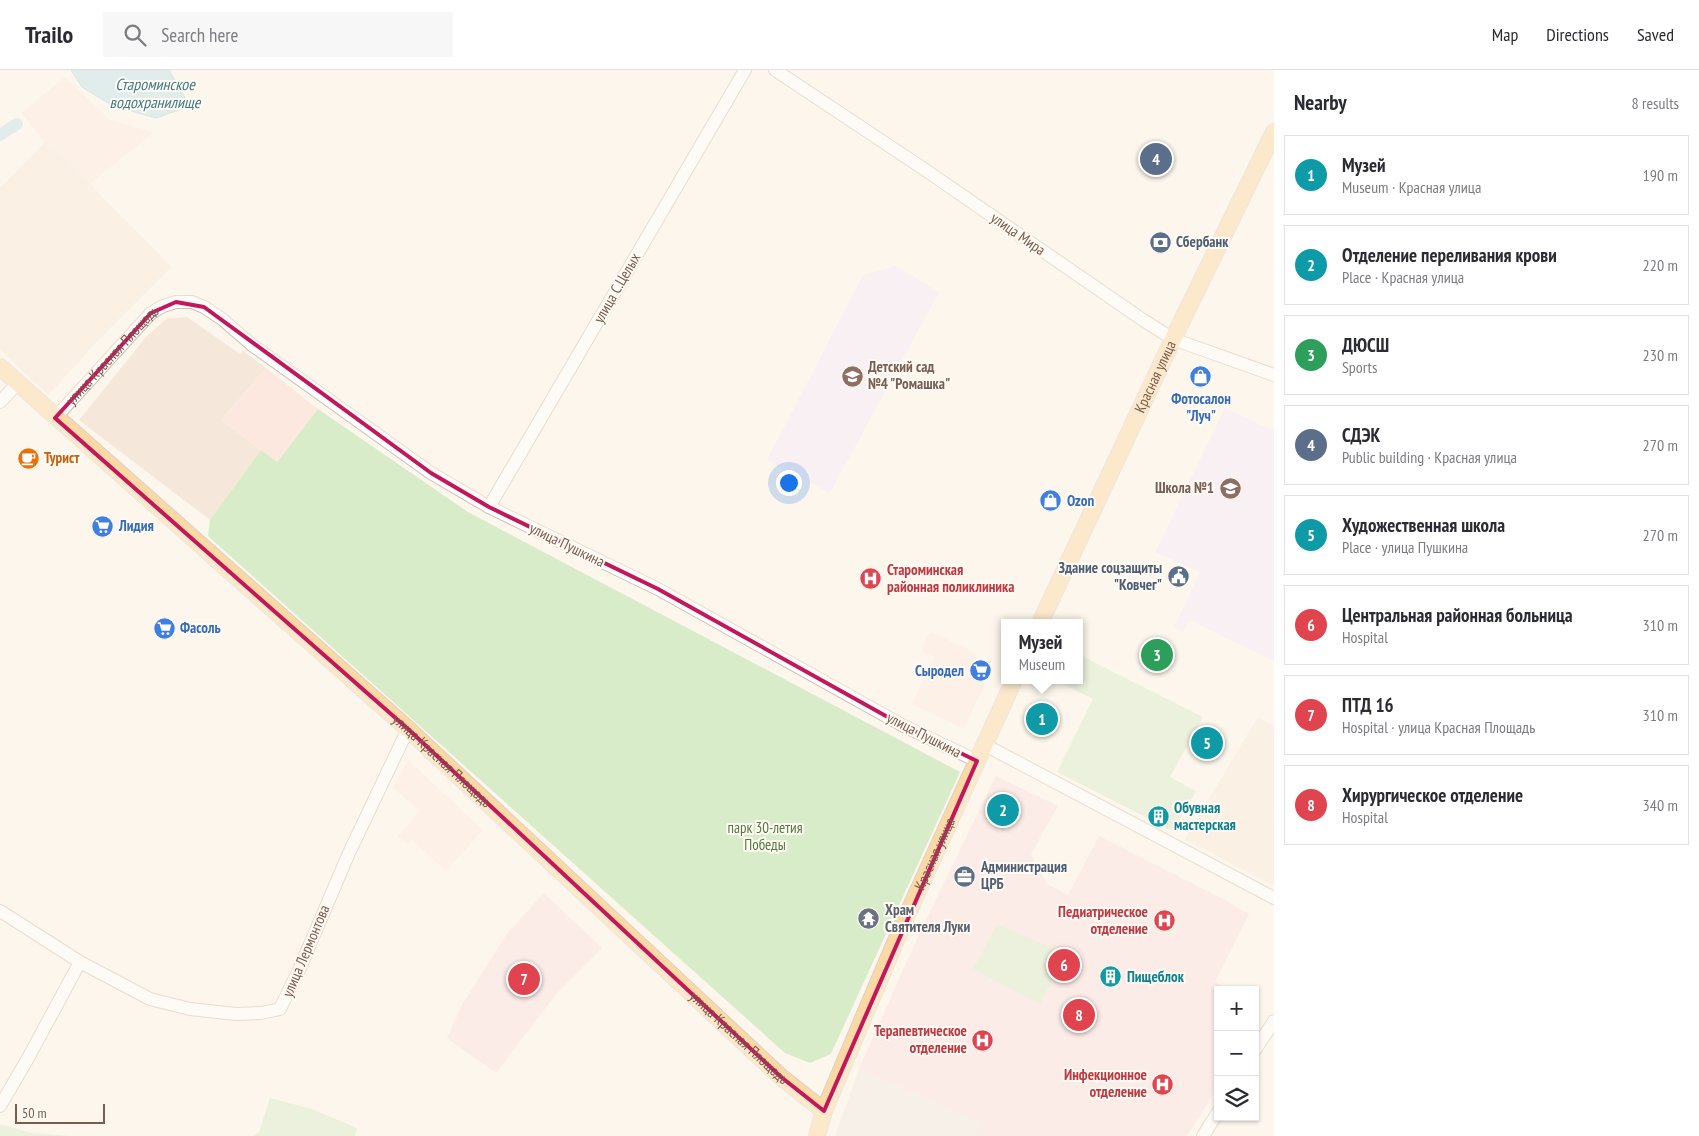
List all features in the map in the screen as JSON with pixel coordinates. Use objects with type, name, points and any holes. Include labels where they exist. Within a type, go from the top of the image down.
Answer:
[{"type":"main road","name":"Красная улица","points":[[1042,619],[1274,132]]},
{"type":"main road","name":"улица Красная Площадь","points":[[0,367],[55,418],[408,730],[781,1077],[824,1111]]},
{"type":"main road","name":"Красная улица","points":[[817,1136],[824,1111],[903,924],[1012,684]]},
{"type":"street","name":"улица С.Целых","points":[[489,507],[745,70]]},
{"type":"street","name":"улица Мира","points":[[774,70],[922,167],[1143,320],[1174,339],[1274,375]]},
{"type":"street","name":"улица Пушкина","points":[[176,302],[192,302],[204,307],[222,319],[252,345],[431,473],[489,507],[658,589],[902,725],[976,762]]},
{"type":"street","name":"улица Красная Площадь","points":[[55,418],[141,323],[163,306],[176,302]]},
{"type":"street","points":[[0,402],[18,383]]},
{"type":"street","name":"улица Лермонтова","points":[[0,911],[80,962],[150,999],[190,1009],[236,1014],[261,1013],[280,1009],[299,970],[349,852],[408,730]]},
{"type":"street","name":"улица Пушкина","points":[[984,745],[1274,898]]},
{"type":"street","points":[[0,1106],[80,962]]},
{"type":"street","points":[[1259,1044],[1274,1021]]},
{"type":"street","points":[[1203,1136],[1214,1118]]},
{"type":"highlighted area","points":[[176,302],[204,307],[431,473],[489,507],[658,589],[902,725],[977,761],[824,1111],[781,1077],[408,729],[55,418],[151,313]]},
{"type":"shaded area","points":[[65,77],[110,120],[154,132],[90,184],[55,148],[45,142],[21,113]]},
{"type":"shaded area","points":[[45,142],[55,148],[171,267],[105,333],[48,395],[0,349],[0,188]]},
{"type":"shaded area","name":"Детский сад №4 \"Ромашка\"","points":[[896,266],[939,292],[830,493],[767,460],[863,275]]},
{"type":"shaded area","points":[[187,317],[240,354],[243,351],[266,368],[221,420],[261,450],[210,520],[79,420],[146,337],[166,319]]},
{"type":"shaded area","points":[[266,368],[318,409],[277,462],[221,420]]},
{"type":"shaded area","name":"Школа №1","points":[[1225,408],[1274,431],[1274,661],[1189,620],[1183,632],[1174,627],[1200,572],[1155,552]]},
{"type":"shaded area","points":[[930,631],[977,654],[967,674],[985,683],[964,729],[912,704],[934,657],[921,651]]},
{"type":"shaded area","points":[[1258,717],[1274,727],[1274,886],[1185,839]]},
{"type":"shaded area","points":[[408,760],[483,830],[446,871],[412,840],[408,844],[398,836],[420,811],[393,788]]},
{"type":"shaded area","points":[[996,776],[1058,806],[1031,854],[1047,884],[1068,895],[1099,836],[1249,914],[1215,982],[1222,986],[1214,986],[1214,1093],[1187,1136],[974,1136],[980,1123],[859,1069],[920,932]]},
{"type":"shaded area","points":[[544,893],[602,948],[557,993],[496,1073],[447,1038],[462,1005],[506,935]]},
{"type":"shaded area","points":[[859,1069],[980,1123],[974,1136],[835,1136]]},
{"type":"green space","name":"парк 30-летия Победы","points":[[318,409],[468,512],[960,772],[831,1054],[810,1063],[785,1053],[208,536],[210,520],[261,450],[277,462]]},
{"type":"green space","points":[[1083,657],[1203,717],[1170,777],[1196,791],[1173,831],[1057,772],[1093,699],[1062,684],[1083,684]]},
{"type":"green space","points":[[997,924],[1066,954],[1040,1004],[973,969]]},
{"type":"green space","points":[[270,1098],[309,1108],[357,1128],[355,1136],[253,1136],[259,1132]]},
{"type":"green space","points":[[0,1124],[32,1133],[72,1136],[0,1136]]},
{"type":"water","name":"Староминское водохранилище","points":[[71,70],[169,70],[190,106],[156,118],[113,106],[82,87]]},
{"type":"waterway","points":[[0,135],[17,124]]},
{"type":"place","name":"СДЭК","points":[[1156,159]]},
{"type":"place","name":"Сбербанк","points":[[1160,242]]},
{"type":"place","name":"Детский сад №4 \"Ромашка\"","points":[[852,376]]},
{"type":"place","name":"Фотосалон \"Луч\"","points":[[1201,376]]},
{"type":"place","name":"Турист","points":[[28,458]]},
{"type":"place","name":"Школа №1","points":[[1230,488]]},
{"type":"place","name":"Ozon","points":[[1051,501]]},
{"type":"place","name":"Лидия","points":[[103,526]]},
{"type":"place","name":"Здание соцзащиты \"Ковчег\"","points":[[1178,577]]},
{"type":"place","name":"Староминская районная поликлиника","points":[[871,579]]},
{"type":"place","name":"Фасоль","points":[[164,628]]},
{"type":"place","name":"ДЮСШ","points":[[1157,655]]},
{"type":"place","name":"Сыродел","points":[[980,671]]},
{"type":"place","name":"Музей","points":[[1042,719]]},
{"type":"place","name":"Художественная школа","points":[[1207,743]]},
{"type":"place","name":"Отделение переливания крови","points":[[1003,810]]},
{"type":"place","name":"Обувная мастерская","points":[[1158,817]]},
{"type":"place","name":"Администрация ЦРБ","points":[[965,876]]},
{"type":"place","name":"Храм Святителя Луки","points":[[869,919]]},
{"type":"place","name":"Педиатрическое отделение","points":[[1164,921]]},
{"type":"place","name":"Центральная районная больница","points":[[1064,965]]},
{"type":"place","name":"Пищеблок","points":[[1111,977]]},
{"type":"place","name":"ПТД 16","points":[[524,979]]},
{"type":"place","name":"Хирургическое отделение","points":[[1079,1015]]},
{"type":"place","name":"Терапевтическое отделение","points":[[983,1040]]},
{"type":"place","name":"Инфекционное отделение","points":[[1163,1084]]}]
